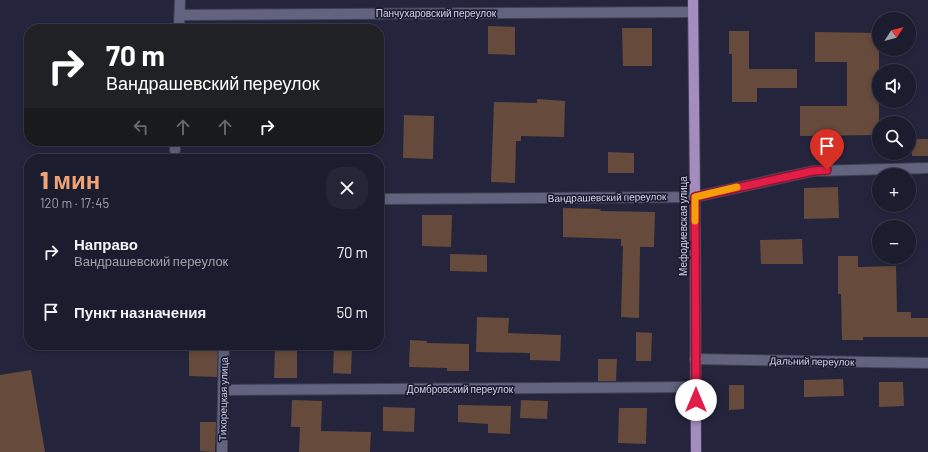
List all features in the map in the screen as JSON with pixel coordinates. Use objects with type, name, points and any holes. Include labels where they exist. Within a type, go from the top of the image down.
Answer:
[{"type":"main road","name":"Мефодиевская улица","points":[[692,0],[695,197],[696,452]]},
{"type":"street","points":[[180,0],[180,24]]},
{"type":"street","name":"Панчухаровский переулок","points":[[180,15],[693,12]]},
{"type":"street","name":"Вандрашевский переулок","points":[[384,199],[695,197],[813,171],[928,168]]},
{"type":"street","name":"Тихорецкая улица","points":[[222,452],[224,350]]},
{"type":"street","name":"Дальний переулок","points":[[695,359],[928,363]]},
{"type":"street","name":"Домбровский переулок","points":[[224,390],[696,388]]},
{"type":"building","points":[[488,26],[515,27],[515,55],[488,54]]},
{"type":"building","points":[[622,28],[652,28],[652,66],[623,66]]},
{"type":"building","points":[[729,31],[749,31],[749,69],[797,69],[797,88],[757,88],[757,102],[732,102],[732,54],[729,54]]},
{"type":"building","points":[[815,32],[872,33],[872,56],[879,56],[879,64],[872,64],[872,108],[879,108],[879,116],[872,116],[872,135],[800,136],[800,106],[847,106],[847,62],[815,62]]},
{"type":"building","points":[[537,99],[565,101],[564,137],[521,136],[521,141],[516,141],[515,183],[491,182],[494,102],[537,103]]},
{"type":"building","points":[[404,115],[434,116],[433,159],[403,158]]},
{"type":"building","points":[[916,139],[928,139],[928,156],[916,156]]},
{"type":"building","points":[[608,152],[634,153],[634,173],[608,173]]},
{"type":"building","points":[[838,187],[839,218],[804,219],[804,188]]},
{"type":"building","points":[[563,208],[601,209],[600,211],[655,212],[654,247],[640,247],[639,318],[621,317],[623,246],[621,246],[621,239],[563,237]]},
{"type":"building","points":[[422,215],[452,215],[451,247],[422,246]]},
{"type":"building","points":[[802,239],[803,264],[761,264],[760,240]]},
{"type":"building","points":[[450,254],[487,255],[487,272],[450,271]]},
{"type":"building","points":[[838,256],[858,256],[858,267],[896,266],[897,312],[911,312],[911,318],[928,318],[928,337],[863,337],[863,340],[842,340],[841,294],[838,294]]},
{"type":"building","points":[[477,317],[509,318],[508,333],[561,335],[560,361],[530,360],[530,353],[476,352]]},
{"type":"building","points":[[636,332],[652,333],[651,361],[636,361]]},
{"type":"building","points":[[410,340],[427,341],[427,343],[469,344],[469,371],[447,371],[447,368],[409,367]]},
{"type":"building","points":[[189,350],[218,350],[217,377],[189,376]]},
{"type":"building","points":[[275,350],[297,350],[297,378],[274,378]]},
{"type":"building","points":[[334,350],[352,350],[351,374],[333,373]]},
{"type":"building","points":[[598,359],[617,359],[616,381],[598,381]]},
{"type":"building","points":[[31,370],[45,452],[0,452],[0,375]]},
{"type":"building","points":[[843,379],[844,396],[804,397],[804,380]]},
{"type":"building","points":[[879,382],[903,382],[904,406],[879,407]]},
{"type":"building","points":[[729,385],[744,385],[744,409],[729,410]]},
{"type":"building","points":[[292,400],[322,401],[321,431],[371,432],[370,452],[299,452],[300,427],[291,427]]},
{"type":"building","points":[[521,400],[548,401],[547,419],[520,418]]},
{"type":"building","points":[[458,405],[511,406],[510,434],[488,433],[488,424],[458,422]]},
{"type":"building","points":[[383,407],[415,408],[414,432],[383,431]]},
{"type":"building","points":[[619,408],[647,408],[646,444],[618,443]]},
{"type":"building","points":[[200,422],[216,422],[215,452],[200,451]]},
{"type":"slow traffic","points":[[695,221],[695,197],[737,187]]},
{"type":"route","points":[[696,400],[695,197],[813,171],[827,170]]}]
